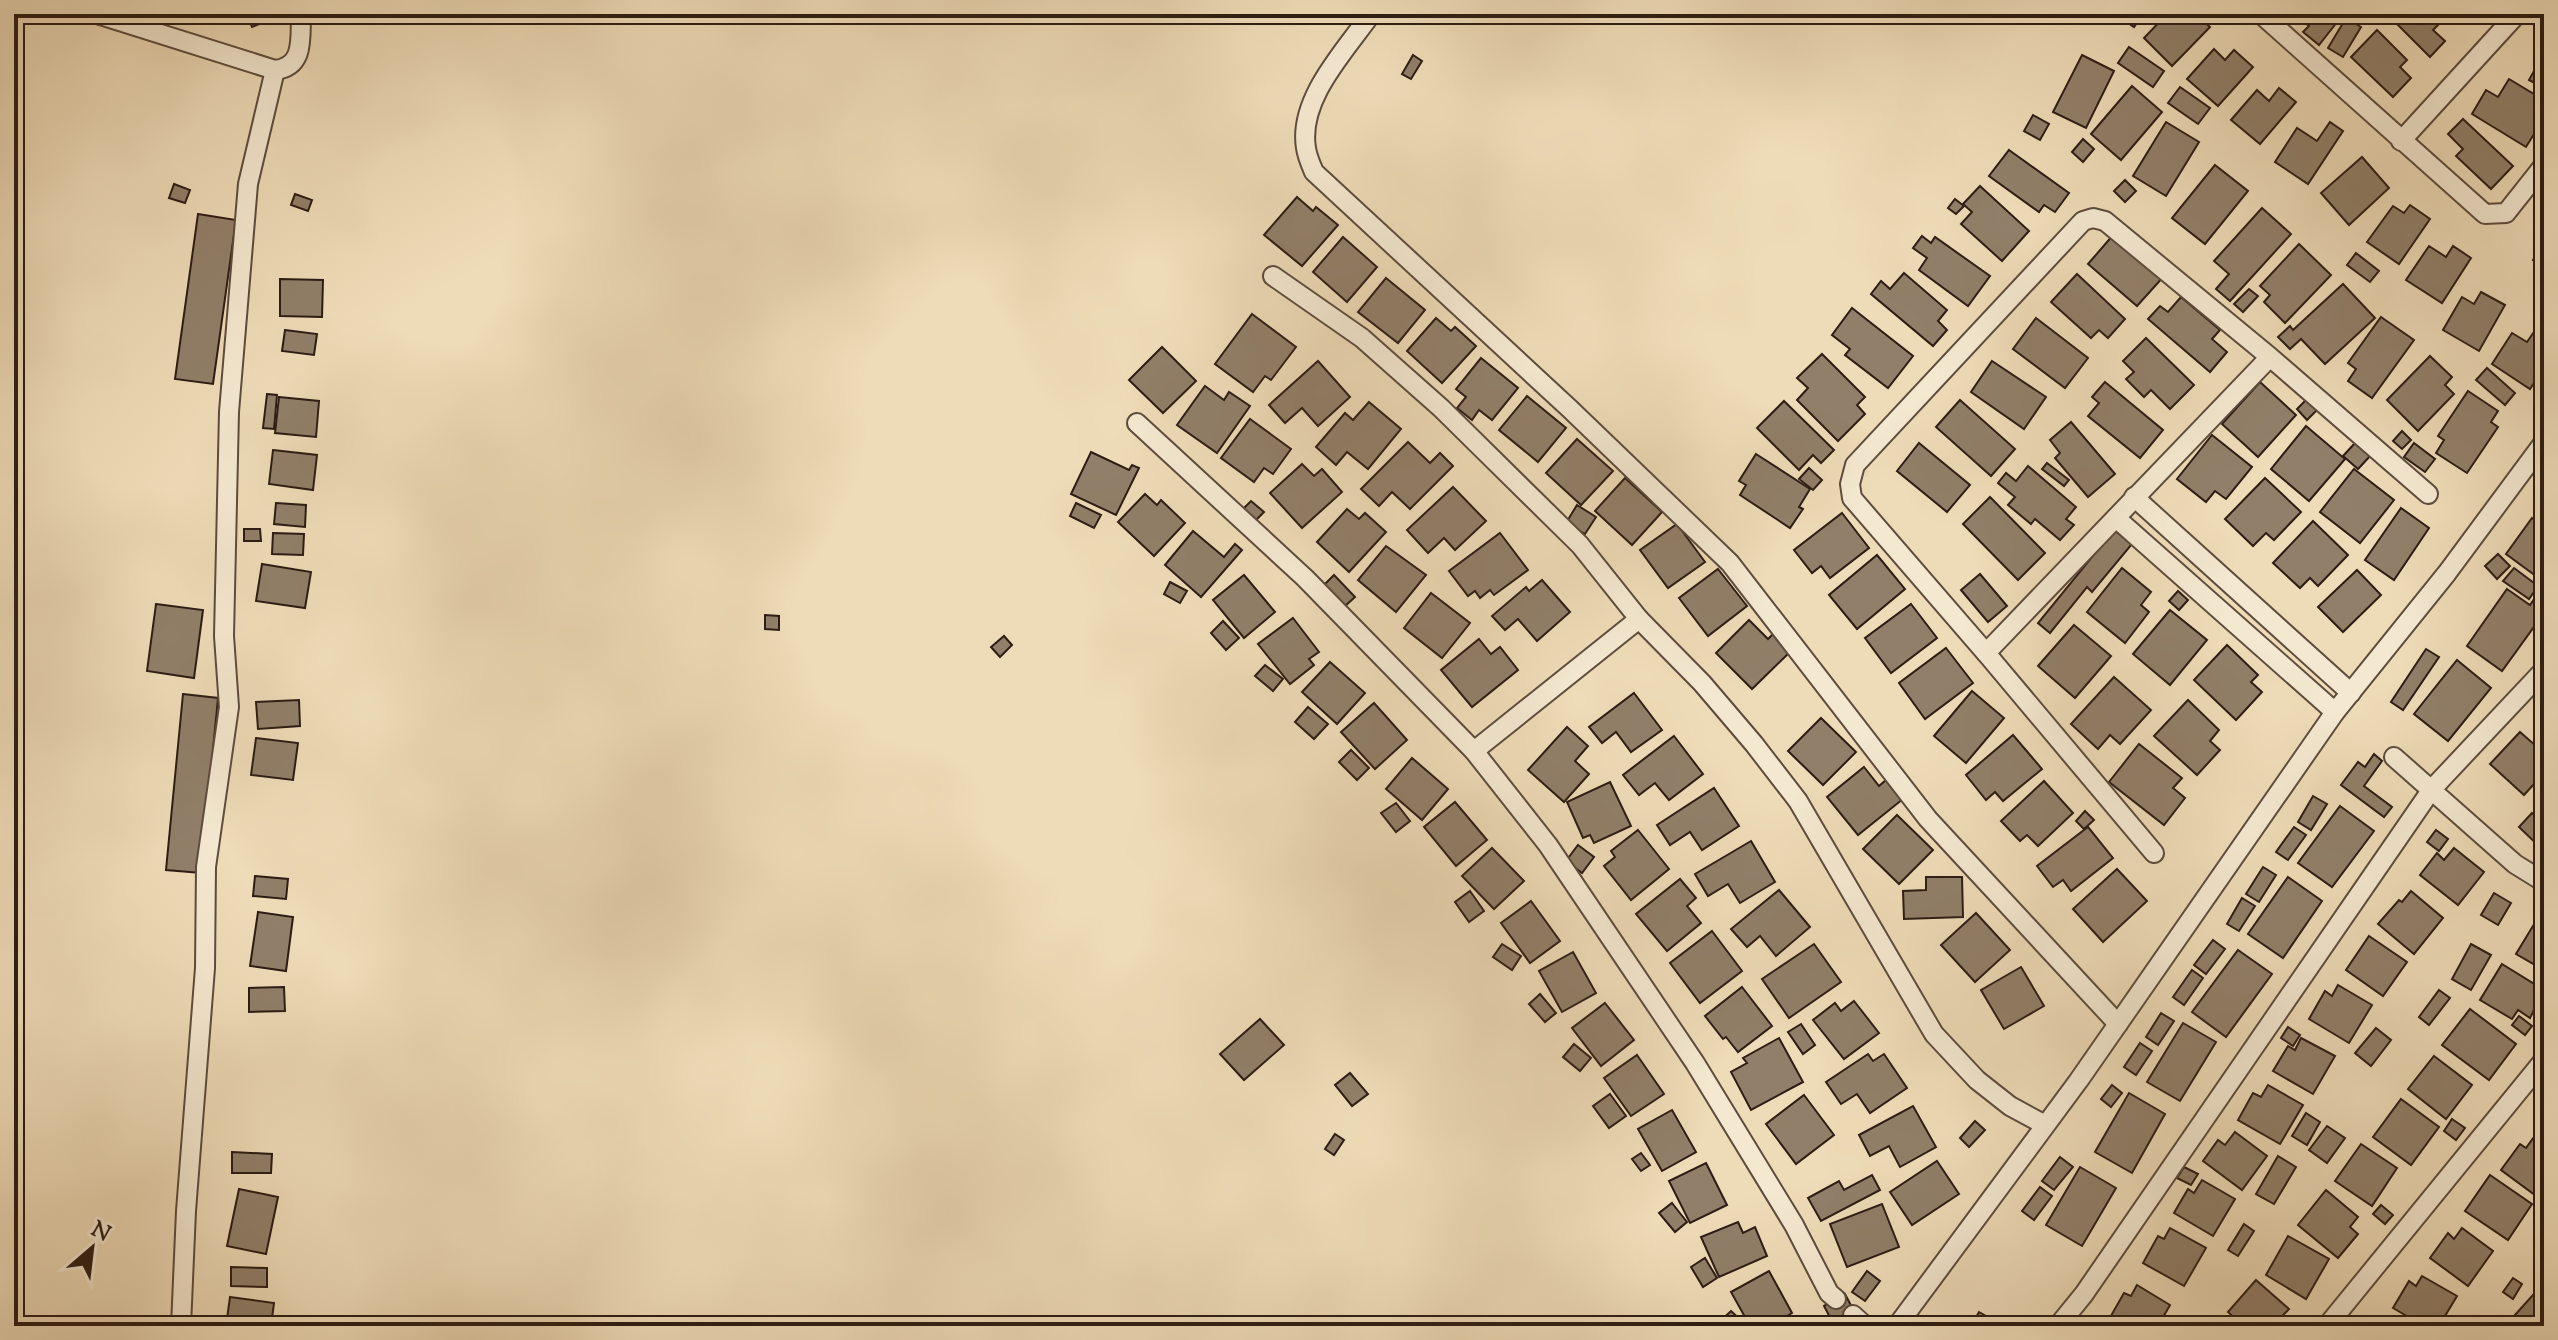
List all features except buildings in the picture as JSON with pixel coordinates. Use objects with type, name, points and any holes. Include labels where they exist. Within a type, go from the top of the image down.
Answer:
[{"type":"street","points":[[97,14],[275,70],[287,69],[296,60],[301,14]]},
{"type":"street","points":[[1371,14],[1312,103],[1305,126],[1306,149],[1314,172],[1570,409],[1730,563],[1928,819],[2118,1024]]},
{"type":"street","points":[[2261,14],[2485,214],[2506,213],[2544,165]]},
{"type":"street","points":[[2401,141],[2517,14]]},
{"type":"street","points":[[181,1326],[186,1211],[204,983],[206,867],[229,707],[224,636],[229,412],[248,184],[275,70]]},
{"type":"street","points":[[2154,853],[1852,498],[1851,475],[1855,465],[2083,221],[2093,218],[2105,221],[2270,357],[2428,494]]},
{"type":"street","points":[[1273,276],[1362,338],[1441,408],[1580,545],[1639,619],[1702,683],[1754,744],[1798,801],[1934,1034],[1977,1080],[2010,1106],[2045,1125]]},
{"type":"street","points":[[1986,653],[2270,357]]},
{"type":"street","points":[[1137,423],[1305,578],[1474,751],[1548,845],[1695,1063],[1794,1225],[1829,1293],[1836,1299]]},
{"type":"street","points":[[1897,1326],[2118,1024],[2335,712],[2447,573],[2544,442]]},
{"type":"street","points":[[2134,497],[2351,693]]},
{"type":"street","points":[[2116,518],[2335,712]]},
{"type":"street","points":[[1474,751],[1639,619]]},
{"type":"street","points":[[2058,1326],[2102,1268],[2432,789],[2544,670]]},
{"type":"street","points":[[2394,757],[2515,864],[2544,882]]},
{"type":"street","points":[[2327,1326],[2544,1060]]}]
